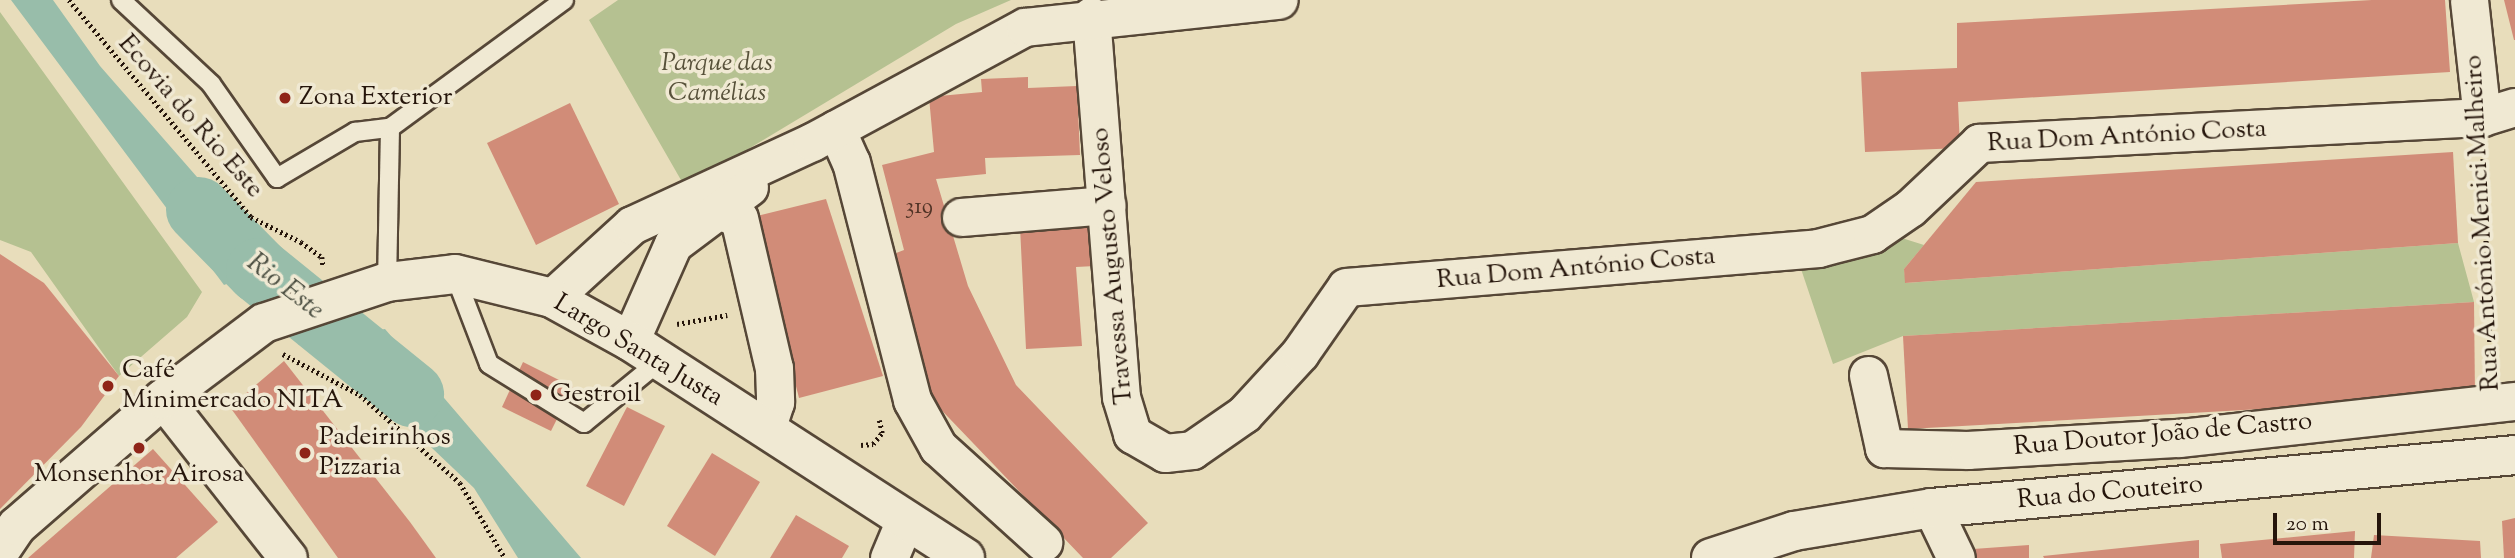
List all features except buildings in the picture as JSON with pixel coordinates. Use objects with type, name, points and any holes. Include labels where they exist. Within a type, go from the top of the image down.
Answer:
[{"type":"main road","name":"Largo Santa Justa","points":[[6,537],[217,353],[284,330],[326,284],[387,282],[455,274],[552,298],[646,351],[905,520]]},
{"type":"main road","name":"Rua do Couteiro","points":[[1710,558],[1794,531],[1933,508],[2515,455]]},
{"type":"main road","points":[[905,520],[965,558]]},
{"type":"street","points":[[552,298],[632,225],[824,135],[1025,27],[1091,16],[1279,0]]},
{"type":"street","name":"Rua António Menici Malheiro","points":[[2469,0],[2499,112]]},
{"type":"street","name":"Travessa Augusto Veloso","points":[[1091,16],[1121,397],[1132,434],[1165,453],[1192,450],[1244,414],[1300,353],[1346,287]]},
{"type":"street","name":"Rua Dom António Costa","points":[[1346,287],[1818,248],[1872,234],[1910,208],[1979,143],[2499,112]]},
{"type":"street","points":[[646,351],[673,244],[824,135]]},
{"type":"street","points":[[824,135],[851,162],[912,401],[938,447],[1044,542]]},
{"type":"street","points":[[961,216],[1107,205]]},
{"type":"street","points":[[718,210],[739,218],[774,368],[775,402],[766,429]]},
{"type":"street","name":"Rua Doutor João de Castro","points":[[1868,375],[1884,448],[2126,442],[2503,402]]},
{"type":"street","points":[[163,399],[288,558]]},
{"type":"street","points":[[1933,508],[1956,558]]},
{"type":"street","points":[[889,558],[905,520]]},
{"type":"lane","points":[[121,0],[211,84],[277,178],[355,132],[390,128],[564,0]]},
{"type":"lane","points":[[387,282],[390,128]]},
{"type":"lane","points":[[455,274],[489,364],[584,423],[646,351]]},
{"type":"path","name":"Ecovia do Rio Este","points":[[69,0],[251,217],[322,257],[326,284]]},
{"type":"path","name":"Rua António Menici Malheiro","points":[[2499,112],[2503,402]]},
{"type":"path","points":[[674,319],[677,324],[759,310]]},
{"type":"path","points":[[284,330],[290,360],[360,395],[460,483],[505,558]]},
{"type":"green space","name":"Parque das Camélias","points":[[618,0],[1011,0],[956,24],[685,187],[589,20]]},
{"type":"green space","points":[[0,12],[202,292],[187,317],[119,376],[31,252],[0,240]]},
{"type":"green space","points":[[1889,234],[1924,245],[1904,269],[1906,283],[2458,243],[2474,302],[1903,336],[1833,364],[1800,266],[1862,257]]},
{"type":"shaded area","points":[[11,0],[53,0],[100,66],[218,201],[292,258],[224,285]]},
{"type":"shaded area","points":[[385,329],[581,558],[518,558],[474,488],[370,389],[298,344]]},
{"type":"waterway","name":"Rio Este","points":[[198,209],[258,270],[411,394]]},
{"type":"place","name":"Zona Exterior","points":[[285,98]]},
{"type":"place","name":"Café Minimercado NITA","points":[[108,386]]},
{"type":"place","name":"Gestroil","points":[[536,395]]},
{"type":"place","name":"Monsenhor Airosa","points":[[139,448]]},
{"type":"place","name":"Padeirinhos Pizzaria","points":[[305,453]]}]
